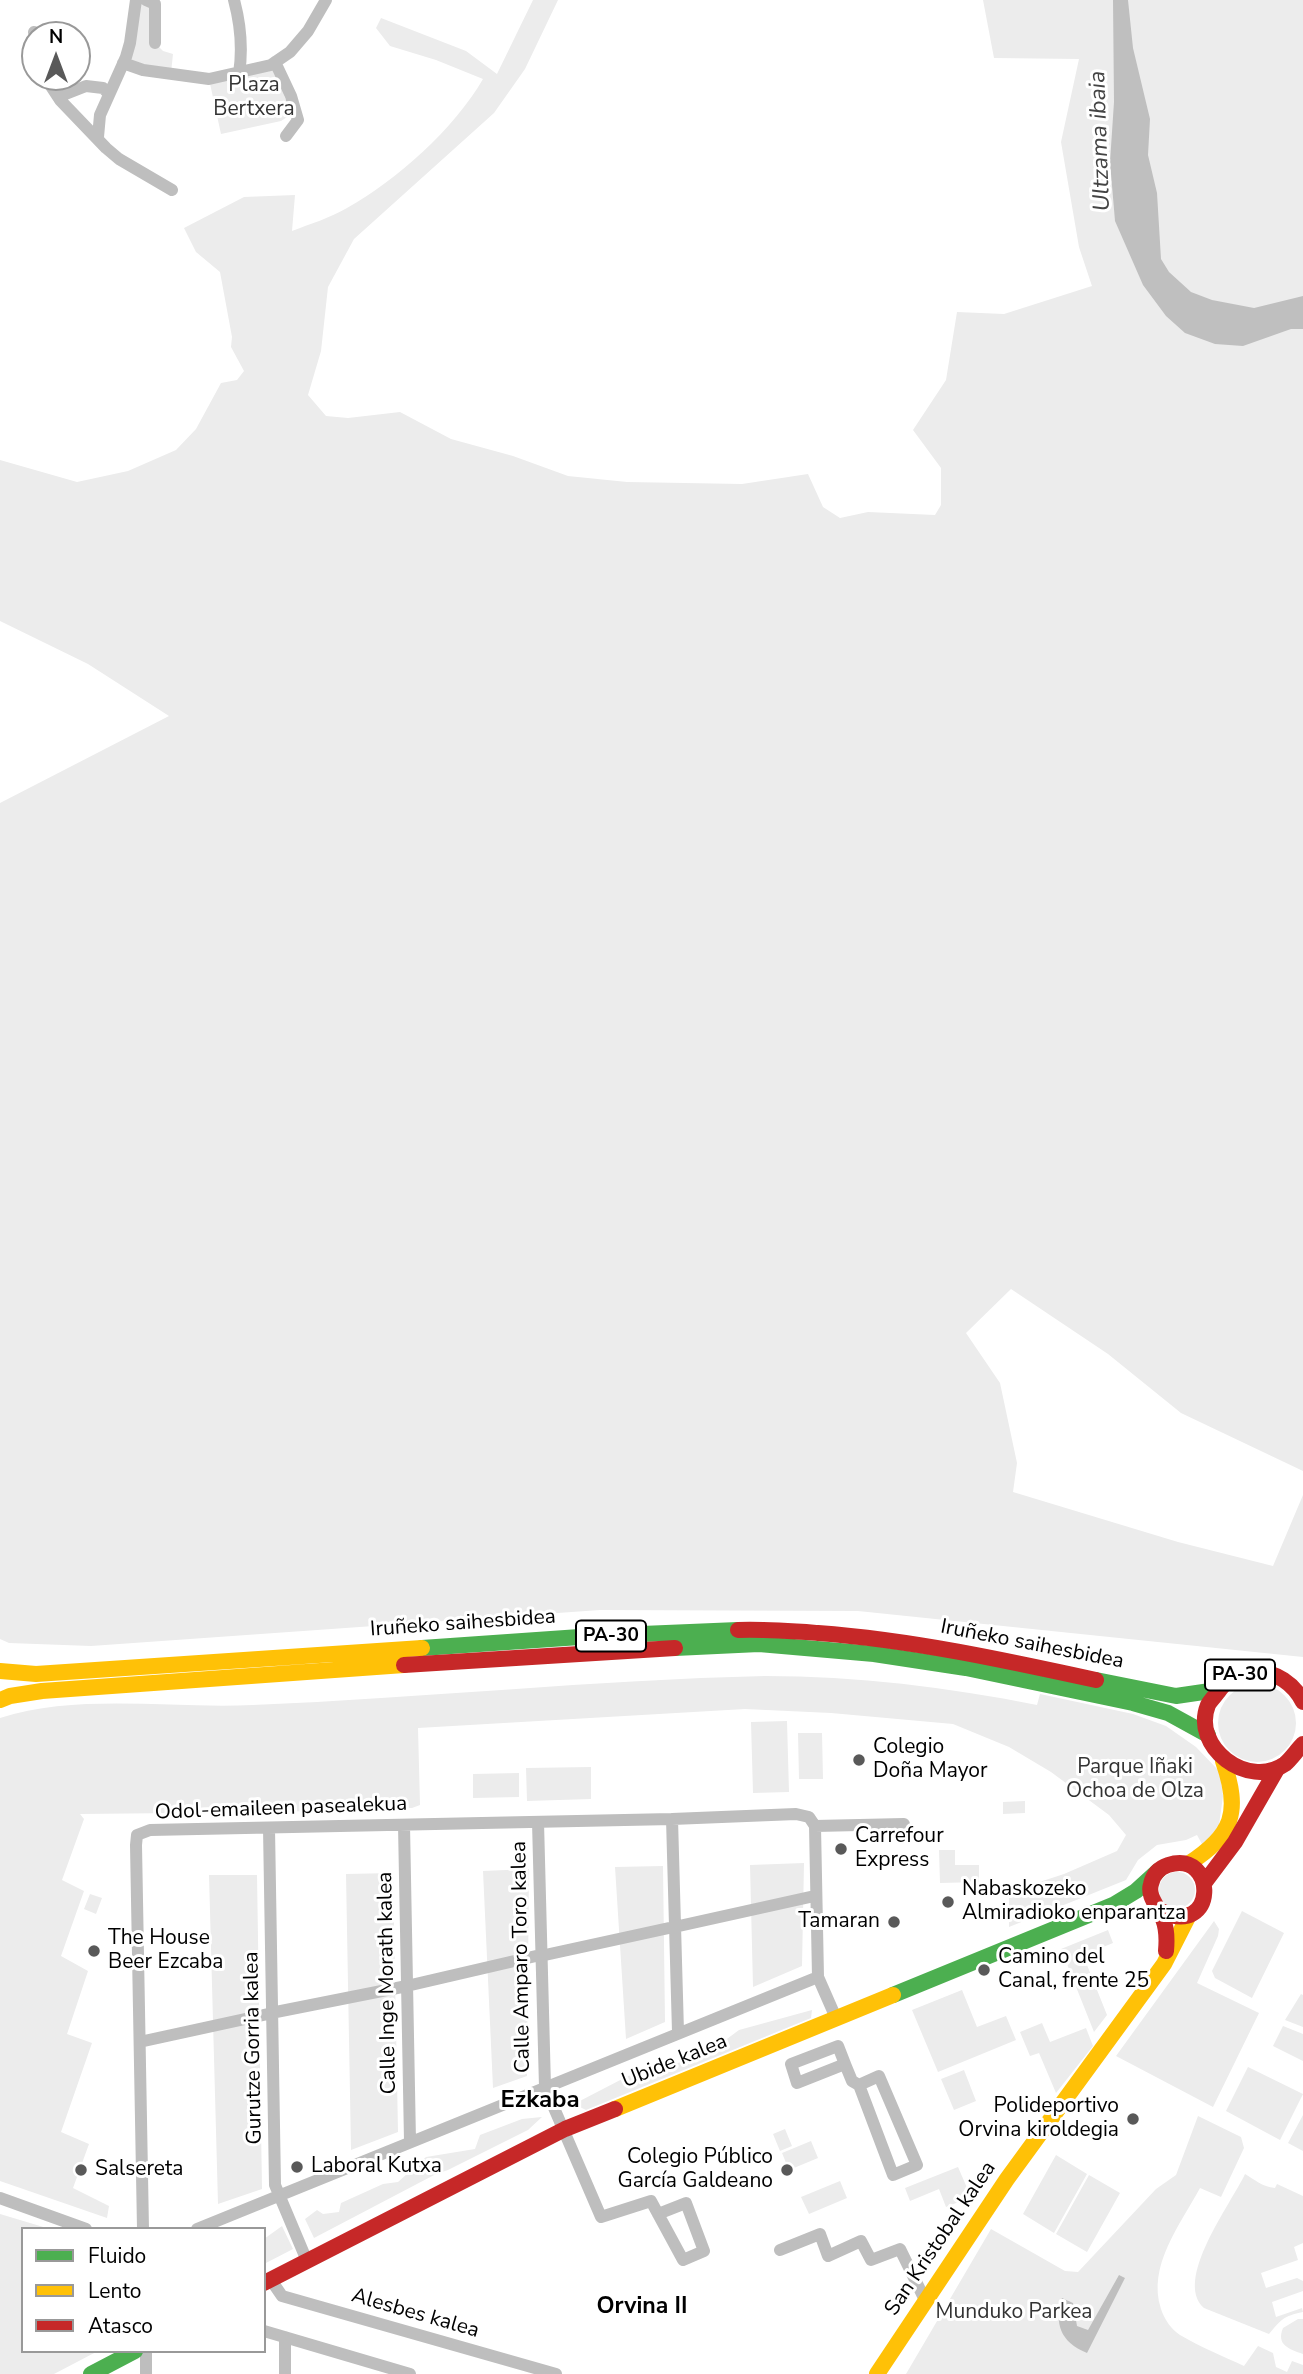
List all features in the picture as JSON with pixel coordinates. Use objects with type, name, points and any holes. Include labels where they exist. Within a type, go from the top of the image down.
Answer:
[{"type":"main road","name":"Iruñeko saihesbidea","points":[[0,1671],[36,1674],[594,1636],[759,1629],[892,1640],[1175,1696],[1217,1690]]},
{"type":"main road","name":"Iruñeko saihesbidea","points":[[0,1700],[31,1692],[69,1689],[514,1657],[759,1644],[874,1654],[979,1670],[1145,1706],[1168,1713],[1208,1735]]},
{"type":"main road","name":"PA-30","points":[[1208,1735],[1206,1720],[1209,1704],[1217,1690],[1230,1679],[1245,1673],[1262,1672],[1278,1676],[1298,1687],[1303,1702]]},
{"type":"main road","points":[[1188,1864],[1214,1847],[1232,1817],[1233,1785],[1208,1735]]},
{"type":"main road","points":[[1223,1761],[1249,1773],[1263,1773],[1288,1763],[1303,1744]]},
{"type":"main road","points":[[1205,1882],[1239,1837],[1277,1769]]},
{"type":"main road","points":[[1158,1909],[1174,1917],[1196,1911],[1205,1898],[1205,1882],[1201,1874],[1188,1864],[1172,1863],[1158,1871],[1151,1885],[1151,1893],[1167,1933],[1166,1959]]},
{"type":"main road","name":"Ubide kalea","points":[[268,2282],[565,2129],[1114,1905],[1136,1891],[1158,1871]]},
{"type":"main road","name":"Ubide kalea","points":[[1114,1905],[1137,1904],[1158,1909]]},
{"type":"main road","name":"San Kristobal kalea","points":[[877,2374],[1007,2179],[1166,1959],[1189,1915]]},
{"type":"main road","points":[[91,2374],[131,2353]]},
{"type":"street","points":[[98,137],[100,115],[130,43],[136,0]]},
{"type":"street","points":[[146,0],[155,4],[155,43]]},
{"type":"street","points":[[234,0],[241,30],[239,74]]},
{"type":"street","points":[[123,63],[143,70],[209,79],[271,65],[290,52],[308,31],[326,0]]},
{"type":"street","points":[[275,62],[291,96],[298,120],[286,136]]},
{"type":"street","points":[[58,97],[86,86],[103,88],[109,94]]},
{"type":"street","points":[[54,91],[82,125],[119,159],[172,190]]},
{"type":"street","name":"Odol-emaileen pasealekua","points":[[143,2227],[137,1835],[150,1830],[796,1814],[809,1817],[815,1826],[904,1824]]},
{"type":"street","points":[[672,1819],[678,2032]]},
{"type":"street","name":"Calle Amparo Toro kalea","points":[[538,1822],[545,2087],[601,2217],[651,2201],[658,2214]]},
{"type":"street","name":"Calle Inge Morath kalea","points":[[404,1825],[410,2141]]},
{"type":"street","points":[[815,1826],[818,1977],[836,2018]]},
{"type":"street","name":"Gurutze Gorria kalea","points":[[269,1828],[275,2185],[307,2260]]},
{"type":"street","points":[[144,2041],[810,1897]]},
{"type":"street","name":"Ubide kalea","points":[[202,2227],[818,1977]]},
{"type":"street","points":[[803,2032],[813,2056]]},
{"type":"street","points":[[845,2064],[797,2082],[791,2064],[838,2046],[852,2081],[859,2085],[893,2175],[917,2165],[879,2076],[859,2085]]},
{"type":"street","points":[[0,2198],[80,2227]]},
{"type":"street","points":[[686,2203],[704,2250],[683,2260],[658,2214],[686,2203]]},
{"type":"street","points":[[780,2250],[820,2234],[828,2256],[862,2241],[871,2260],[900,2249],[925,2300]]},
{"type":"street","name":"Alesbes kalea","points":[[268,2282],[282,2296],[556,2374]]},
{"type":"street","points":[[266,2332],[410,2374]]},
{"type":"street","points":[[285,2337],[285,2374]]},
{"type":"street","points":[[146,2353],[146,2374]]},
{"type":"green space","points":[[136,0],[155,4],[155,43],[163,51],[173,54],[171,73],[123,63]]},
{"type":"green space","points":[[533,0],[558,0],[525,69],[494,113],[354,239],[328,287],[321,351],[308,395],[326,416],[348,418],[400,412],[451,439],[513,456],[568,476],[627,482],[742,484],[808,474],[823,507],[840,518],[868,512],[935,515],[941,505],[941,468],[913,430],[946,380],[957,312],[1004,314],[1092,286],[1079,247],[1061,142],[1079,59],[994,58],[983,0],[1303,0],[1303,1471],[1181,1413],[1108,1354],[1011,1289],[966,1333],[1000,1383],[1017,1463],[1013,1492],[1178,1542],[1273,1566],[1303,1495],[1303,1657],[858,1611],[600,1610],[91,1646],[9,1643],[0,1639],[0,803],[169,716],[88,664],[0,621],[0,460],[77,482],[128,471],[176,450],[196,429],[221,383],[237,380],[244,371],[231,347],[232,337],[220,272],[196,252],[184,228],[244,197],[295,195],[292,231],[334,215],[366,196],[423,152],[457,116],[483,79],[436,60],[390,46],[376,28],[381,18],[466,51],[497,74]]},
{"type":"green space","name":"Plaza Bertxera","points":[[271,65],[292,114],[281,121],[221,134],[209,79]]},
{"type":"green space","name":"Parque Iñaki Ochoa de Olza","points":[[765,1676],[902,1684],[1037,1705],[1040,1694],[1133,1714],[1166,1726],[1196,1747],[1220,1772],[1223,1796],[1219,1825],[1203,1846],[1197,1835],[1186,1840],[1157,1845],[1138,1860],[1126,1880],[1009,1927],[1009,1892],[1064,1874],[1117,1851],[1126,1835],[1109,1815],[1051,1772],[1009,1747],[953,1724],[831,1713],[745,1709],[418,1728],[420,1805],[412,1808],[80,1814],[84,1819],[62,1880],[84,1891],[61,1956],[88,1971],[67,2034],[92,2043],[61,2132],[89,2144],[73,2188],[109,2206],[107,2218],[0,2181],[0,1718],[30,1710],[93,1704],[253,1705],[637,1681]]},
{"type":"green space","points":[[1257,1684],[1272,1687],[1285,1695],[1293,1708],[1296,1723],[1293,1738],[1285,1751],[1272,1759],[1257,1762],[1242,1759],[1229,1751],[1221,1738],[1218,1723],[1221,1708],[1229,1695],[1242,1687]]},
{"type":"green space","points":[[787,1721],[789,1792],[753,1793],[751,1722]]},
{"type":"green space","points":[[798,1733],[822,1733],[823,1779],[799,1779]]},
{"type":"green space","points":[[591,1767],[591,1799],[527,1801],[526,1768]]},
{"type":"green space","points":[[519,1773],[519,1797],[473,1798],[473,1774]]},
{"type":"green space","points":[[1025,1801],[1025,1813],[1003,1814],[1003,1802]]},
{"type":"green space","points":[[939,1850],[955,1850],[955,1865],[979,1865],[979,1882],[940,1883]]},
{"type":"green space","points":[[804,1863],[802,1966],[753,1987],[750,1865]]},
{"type":"green space","points":[[663,1866],[665,2022],[626,2039],[615,1867]]},
{"type":"green space","points":[[529,1869],[527,2076],[493,2088],[483,1871]]},
{"type":"green space","points":[[1177,1872],[1190,1877],[1195,1890],[1190,1903],[1177,1908],[1164,1903],[1159,1890],[1164,1877]]},
{"type":"green space","points":[[393,1873],[398,2132],[351,2150],[346,1874]]},
{"type":"green space","points":[[209,1875],[257,1875],[262,2189],[218,2204]]},
{"type":"green space","points":[[90,1894],[102,1898],[96,1914],[84,1909]]},
{"type":"green space","points":[[1242,1911],[1284,1933],[1252,1998],[1215,1978],[1212,1971]]},
{"type":"green space","points":[[1214,1921],[1219,1929],[1218,1936],[1197,1983],[1259,2013],[1213,2107],[1116,2056]]},
{"type":"green space","points":[[1108,1930],[1113,1943],[1083,1955],[1107,2015],[1094,2032],[1061,1949]]},
{"type":"green space","points":[[962,1990],[977,2027],[1006,2016],[1016,2040],[938,2072],[912,2010]]},
{"type":"green space","points":[[1301,1994],[1303,1995],[1303,2027],[1285,2020]]},
{"type":"green space","points":[[812,2010],[811,2018],[586,2110],[574,2104],[628,2076],[704,2056],[739,2030]]},
{"type":"green space","points":[[1042,2023],[1050,2042],[1086,2028],[1093,2046],[1056,2093],[1039,2053],[1030,2056],[1020,2032]]},
{"type":"green space","points":[[1283,2026],[1303,2034],[1303,2061],[1273,2046]]},
{"type":"green space","points":[[1248,2067],[1303,2094],[1280,2140],[1226,2111]]},
{"type":"green space","points":[[964,2070],[976,2101],[954,2110],[941,2079]]},
{"type":"green space","points":[[1303,2115],[1303,2151],[1288,2143]]},
{"type":"green space","name":"Munduko Parkea","points":[[1198,2116],[1241,2137],[1244,2148],[1221,2197],[1200,2188],[1175,2231],[1158,2277],[1162,2313],[1180,2335],[1244,2366],[1258,2346],[1273,2353],[1276,2367],[1287,2372],[1292,2361],[1303,2365],[1303,2374],[906,2374],[991,2229],[1065,2271],[1078,2272],[1156,2189],[1176,2175]]},
{"type":"green space","points":[[542,2117],[528,2130],[436,2174],[314,2238],[305,2219],[317,2210],[323,2214],[339,2212],[341,2203],[383,2184],[398,2182],[426,2157],[475,2149],[480,2135],[522,2119]]},
{"type":"green space","points":[[785,2129],[792,2146],[780,2151],[773,2134]]},
{"type":"green space","points":[[811,2141],[818,2158],[789,2170],[782,2153]]},
{"type":"green space","points":[[1056,2155],[1087,2174],[1054,2233],[1023,2214]]},
{"type":"green space","points":[[958,2167],[971,2197],[946,2207],[939,2189],[910,2201],[905,2188]]},
{"type":"green space","points":[[1245,2174],[1266,2186],[1275,2188],[1277,2184],[1303,2196],[1303,2243],[1294,2247],[1298,2260],[1261,2273],[1266,2288],[1297,2278],[1303,2281],[1303,2291],[1272,2302],[1276,2317],[1302,2308],[1303,2312],[1283,2319],[1269,2334],[1204,2308],[1196,2295],[1195,2279],[1200,2261]]},
{"type":"green space","points":[[1089,2175],[1120,2193],[1087,2252],[1056,2234]]},
{"type":"green space","points":[[840,2181],[847,2198],[809,2214],[801,2197]]},
{"type":"green space","points":[[0,2214],[43,2227],[21,2227],[21,2353],[94,2353],[54,2374],[0,2374]]},
{"type":"green space","points":[[282,2226],[293,2249],[266,2263],[266,2238]]},
{"type":"green space","points":[[1303,2319],[1303,2354],[1285,2346],[1281,2339],[1283,2328]]},
{"type":"shaded area","points":[[1113,0],[1128,0],[1133,48],[1150,119],[1148,155],[1157,193],[1161,259],[1169,272],[1191,292],[1212,300],[1254,308],[1303,296],[1303,329],[1291,329],[1243,346],[1215,344],[1185,333],[1166,316],[1143,285],[1115,221],[1110,162],[1114,102]]},
{"type":"shaded area","points":[[1119,2275],[1125,2278],[1087,2353],[1078,2349],[1061,2331],[1059,2316],[1062,2298],[1073,2303],[1077,2326],[1088,2330]]},
{"type":"traffic: fast","points":[[422,1648],[594,1636],[738,1630]]},
{"type":"traffic: fast","points":[[675,1648],[759,1644],[874,1654],[966,1668],[1133,1703],[1168,1713],[1208,1735]]},
{"type":"traffic: fast","points":[[1096,1680],[1176,1696],[1217,1690]]},
{"type":"traffic: fast","points":[[893,1995],[1113,1905],[1136,1891],[1158,1871]]},
{"type":"traffic: fast","points":[[91,2374],[131,2353]]},
{"type":"traffic: slow","points":[[0,1671],[36,1674],[422,1648]]},
{"type":"traffic: slow","points":[[0,1700],[42,1691],[404,1665]]},
{"type":"traffic: slow","points":[[1188,1864],[1215,1843],[1229,1821],[1231,1795],[1223,1761]]},
{"type":"traffic: slow","points":[[877,2374],[1007,2179],[1164,1964],[1189,1915]]},
{"type":"traffic: slow","points":[[615,2109],[893,1995]]},
{"type":"traffic: jam","points":[[738,1630],[888,1640],[1096,1680]]},
{"type":"traffic: jam","points":[[404,1665],[675,1648]]},
{"type":"traffic: jam","points":[[1303,1702],[1295,1690],[1277,1676],[1263,1672],[1249,1673],[1234,1678],[1221,1688],[1208,1705],[1205,1721],[1208,1736],[1215,1749],[1226,1760],[1255,1772],[1270,1771],[1285,1764],[1303,1744]]},
{"type":"traffic: jam","points":[[1205,1882],[1235,1842],[1277,1769]]},
{"type":"traffic: jam","points":[[1161,1911],[1179,1916],[1193,1913],[1201,1905],[1203,1880],[1196,1869],[1184,1864],[1168,1865],[1159,1870],[1152,1881],[1151,1893],[1165,1927],[1166,1951]]},
{"type":"traffic: jam","points":[[266,2282],[565,2129],[615,2109]]},
{"type":"place","name":"Colegio Doña Mayor","points":[[859,1760]]},
{"type":"place","name":"Carrefour Express","points":[[841,1849]]},
{"type":"place","name":"Nabaskozeko Almiradioko enparantza","points":[[948,1902]]},
{"type":"place","name":"Tamaran","points":[[894,1922]]},
{"type":"place","name":"The House Beer Ezcaba","points":[[94,1951]]},
{"type":"place","name":"Camino del Canal, frente 25","points":[[984,1970]]},
{"type":"place","name":"Polideportivo Orvina kiroldegia","points":[[1133,2119]]},
{"type":"place","name":"Laboral Kutxa","points":[[297,2167]]},
{"type":"place","name":"Salsereta","points":[[81,2170]]},
{"type":"place","name":"Colegio Público García Galdeano","points":[[787,2170]]},
{"type":"district","name":"Ezkaba","points":[[540,2101]]},
{"type":"district","name":"Orvina II","points":[[642,2307]]},
{"type":"water label","name":"Ultzama ibaia","points":[[1101,141]]}]
